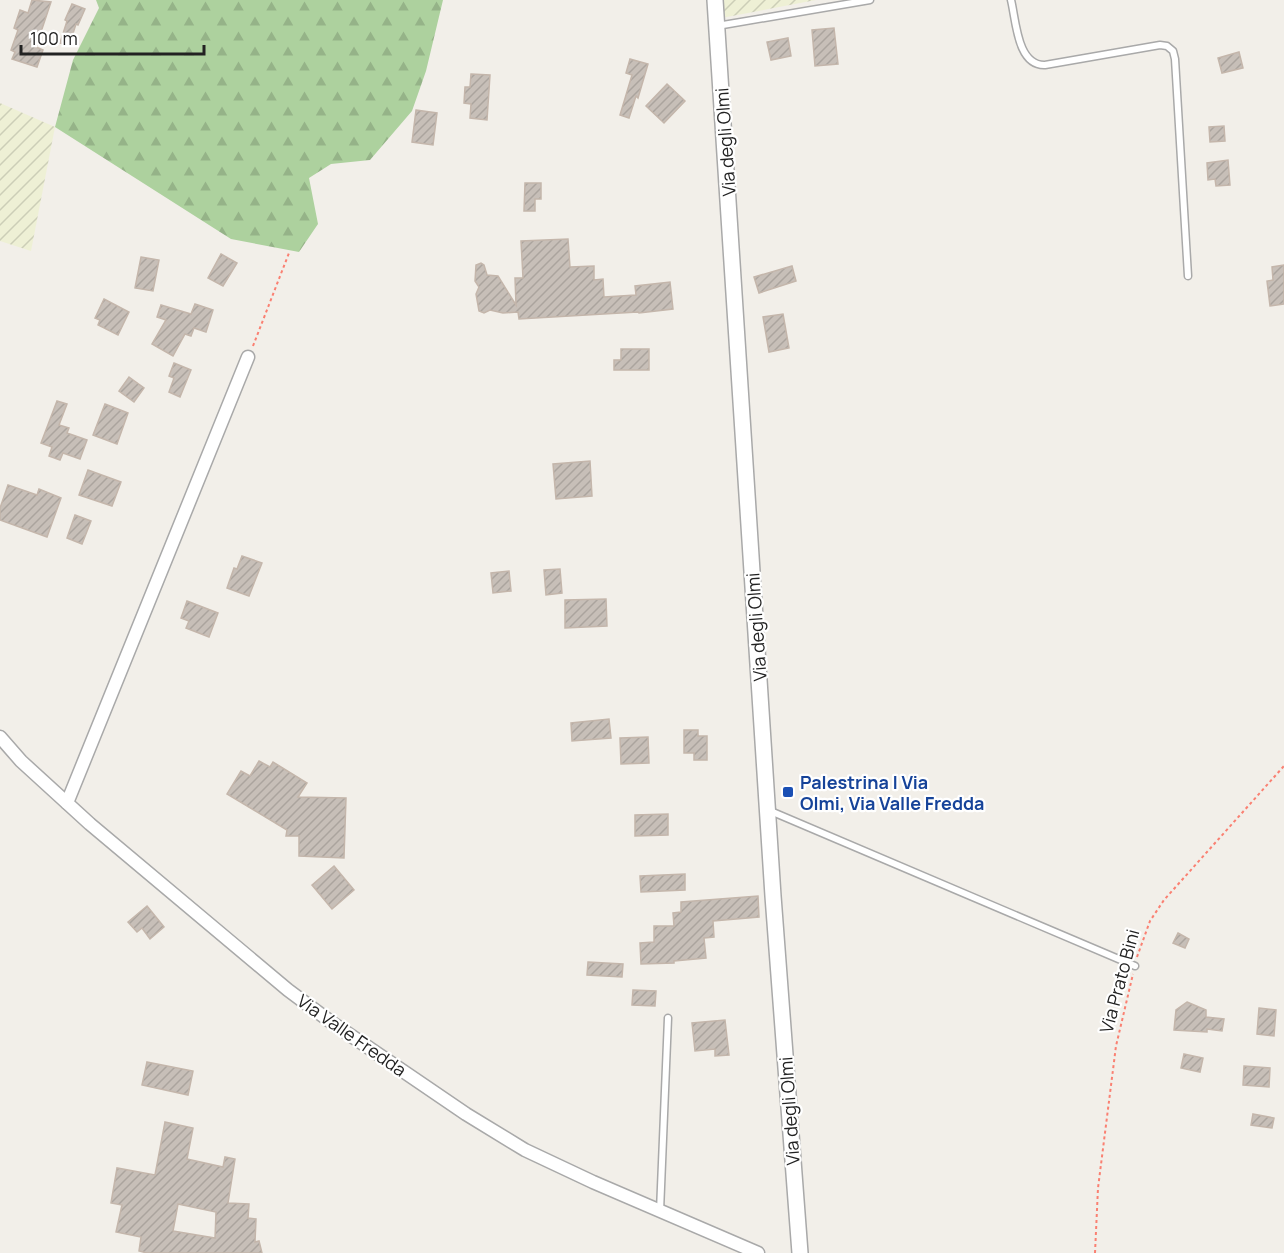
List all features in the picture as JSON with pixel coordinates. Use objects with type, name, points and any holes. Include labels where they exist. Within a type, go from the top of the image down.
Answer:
[{"type":"street","name":"Via degli Olmi","points":[[715,0],[768,810],[800,1253]]},
{"type":"street","points":[[66,803],[248,357]]},
{"type":"street","name":"Via Valle Fredda","points":[[0,737],[21,761],[66,803],[288,990],[466,1114],[525,1150],[758,1253]]},
{"type":"lane","points":[[717,26],[870,0]]},
{"type":"lane","points":[[1011,0],[1023,48],[1028,58],[1035,64],[1045,65],[1160,45],[1167,46],[1173,51],[1188,276]]},
{"type":"lane","points":[[768,810],[1135,966]]},
{"type":"lane","points":[[660,1211],[668,1018]]},
{"type":"path","points":[[248,357],[290,252]]},
{"type":"path","name":"Via Prato Bini","points":[[1095,1253],[1098,1188],[1116,1046],[1142,938],[1159,906],[1284,766]]},
{"type":"green space","points":[[96,0],[443,0],[426,71],[412,111],[370,160],[331,164],[309,178],[318,224],[299,252],[231,239],[55,127],[73,60],[99,8]]},
{"type":"green space","points":[[715,0],[816,0],[716,19]]},
{"type":"green space","points":[[0,103],[55,127],[31,251],[0,241]]},
{"type":"building","points":[[32,0],[51,2],[36,47],[43,50],[37,67],[12,59],[15,52],[11,50],[18,30],[14,28],[20,10],[28,13]]},
{"type":"building","points":[[72,4],[85,9],[78,25],[76,24],[69,46],[60,43],[67,21],[65,20]]},
{"type":"building","points":[[834,28],[838,64],[815,66],[812,30]]},
{"type":"building","points":[[788,38],[791,56],[771,60],[767,42]]},
{"type":"building","points":[[1239,52],[1243,68],[1222,73],[1218,58]]},
{"type":"building","points":[[630,59],[648,64],[638,98],[636,96],[629,118],[620,115],[632,75],[626,73]]},
{"type":"building","points":[[471,74],[490,75],[487,120],[470,118],[471,104],[464,103],[465,87],[470,87]]},
{"type":"building","points":[[667,84],[685,101],[664,123],[646,106]]},
{"type":"building","points":[[416,110],[437,113],[433,145],[412,142]]},
{"type":"building","points":[[1224,126],[1225,141],[1210,142],[1209,127]]},
{"type":"building","points":[[1228,160],[1230,185],[1216,186],[1215,179],[1208,180],[1207,163]]},
{"type":"building","points":[[525,183],[541,183],[541,199],[535,199],[535,211],[524,211]]},
{"type":"building","points":[[568,239],[570,267],[594,266],[594,280],[603,279],[604,297],[636,295],[635,286],[670,282],[673,309],[519,319],[518,312],[503,313],[490,310],[484,313],[479,311],[476,294],[479,287],[475,281],[476,265],[481,263],[484,265],[487,275],[498,276],[516,305],[515,278],[523,278],[521,241]]},
{"type":"building","points":[[221,254],[237,263],[223,286],[208,278]]},
{"type":"building","points":[[141,257],[159,260],[153,291],[135,288]]},
{"type":"building","points":[[1284,265],[1284,304],[1270,306],[1267,281],[1273,280],[1272,267]]},
{"type":"building","points":[[792,266],[796,281],[759,293],[754,277]]},
{"type":"building","points":[[104,299],[129,312],[118,335],[98,325],[100,320],[95,318]]},
{"type":"building","points":[[195,304],[213,310],[206,332],[194,328],[191,336],[185,334],[173,356],[152,344],[166,320],[157,317],[161,305],[191,314]]},
{"type":"building","points":[[783,314],[789,348],[769,352],[763,317]]},
{"type":"building","points":[[621,349],[649,349],[649,370],[614,370],[614,360],[621,360]]},
{"type":"building","points":[[174,363],[191,370],[180,397],[169,392],[174,378],[169,376]]},
{"type":"building","points":[[129,377],[144,388],[134,402],[119,391]]},
{"type":"building","points":[[57,401],[67,404],[59,425],[69,428],[67,433],[87,440],[80,459],[63,453],[60,460],[49,456],[52,447],[41,443]]},
{"type":"building","points":[[105,404],[128,413],[117,444],[93,435]]},
{"type":"building","points":[[590,461],[592,496],[556,499],[553,464]]},
{"type":"building","points":[[88,470],[121,482],[112,506],[79,495]]},
{"type":"building","points":[[8,485],[37,495],[39,489],[61,498],[47,537],[0,520],[0,508]]},
{"type":"building","points":[[75,515],[91,521],[82,544],[67,538]]},
{"type":"building","points":[[242,556],[262,563],[249,596],[227,588],[234,568],[237,569]]},
{"type":"building","points":[[560,569],[562,593],[546,595],[544,570]]},
{"type":"building","points":[[509,571],[511,591],[493,593],[491,573]]},
{"type":"building","points":[[606,599],[607,626],[565,628],[565,600]]},
{"type":"building","points":[[187,601],[218,613],[209,637],[186,628],[189,621],[181,618]]},
{"type":"building","points":[[609,719],[611,738],[572,741],[571,723]]},
{"type":"building","points":[[684,730],[698,730],[698,736],[707,736],[707,760],[694,760],[694,753],[684,753]]},
{"type":"building","points":[[648,737],[649,763],[621,764],[620,738]]},
{"type":"building","points":[[259,761],[270,767],[273,762],[307,783],[298,797],[346,798],[344,858],[299,856],[299,836],[286,836],[287,830],[227,794],[241,771],[250,776]]},
{"type":"building","points":[[668,814],[668,835],[635,836],[635,815]]},
{"type":"building","points":[[334,866],[354,890],[332,909],[312,885]]},
{"type":"building","points":[[685,874],[685,890],[641,892],[640,876]]},
{"type":"building","points":[[758,896],[759,917],[713,921],[714,937],[704,938],[706,958],[674,961],[674,963],[641,964],[640,943],[654,942],[654,926],[674,926],[673,913],[681,912],[681,902]]},
{"type":"building","points":[[147,906],[164,927],[150,939],[142,928],[137,932],[128,922]]},
{"type":"building","points":[[1178,933],[1189,939],[1185,948],[1173,943]]},
{"type":"building","points":[[588,962],[623,964],[622,977],[587,975]]},
{"type":"building","points":[[633,990],[656,991],[655,1006],[632,1005]]},
{"type":"building","points":[[1187,1002],[1206,1010],[1206,1017],[1224,1019],[1222,1031],[1174,1030],[1176,1010]]},
{"type":"building","points":[[1259,1008],[1276,1010],[1274,1036],[1257,1034]]},
{"type":"building","points":[[725,1020],[729,1055],[715,1056],[715,1049],[695,1051],[692,1023]]},
{"type":"building","points":[[1184,1054],[1203,1058],[1200,1072],[1181,1068]]},
{"type":"building","points":[[147,1062],[193,1071],[188,1095],[142,1085]]},
{"type":"building","points":[[1244,1066],[1270,1068],[1269,1087],[1243,1085]]},
{"type":"building","points":[[1253,1114],[1274,1118],[1272,1128],[1251,1125]]},
{"type":"building","points":[[165,1122],[193,1128],[187,1159],[223,1167],[225,1157],[235,1159],[228,1203],[249,1204],[248,1218],[256,1219],[255,1242],[259,1241],[262,1253],[147,1253],[139,1251],[141,1237],[116,1232],[122,1205],[111,1203],[117,1168],[155,1175]],"holes":[[[178,1204],[216,1212],[215,1238],[173,1231]]]},
{"type":"place","name":"Palestrina | Via Olmi, Via Valle Fredda","points":[[788,792]]}]
